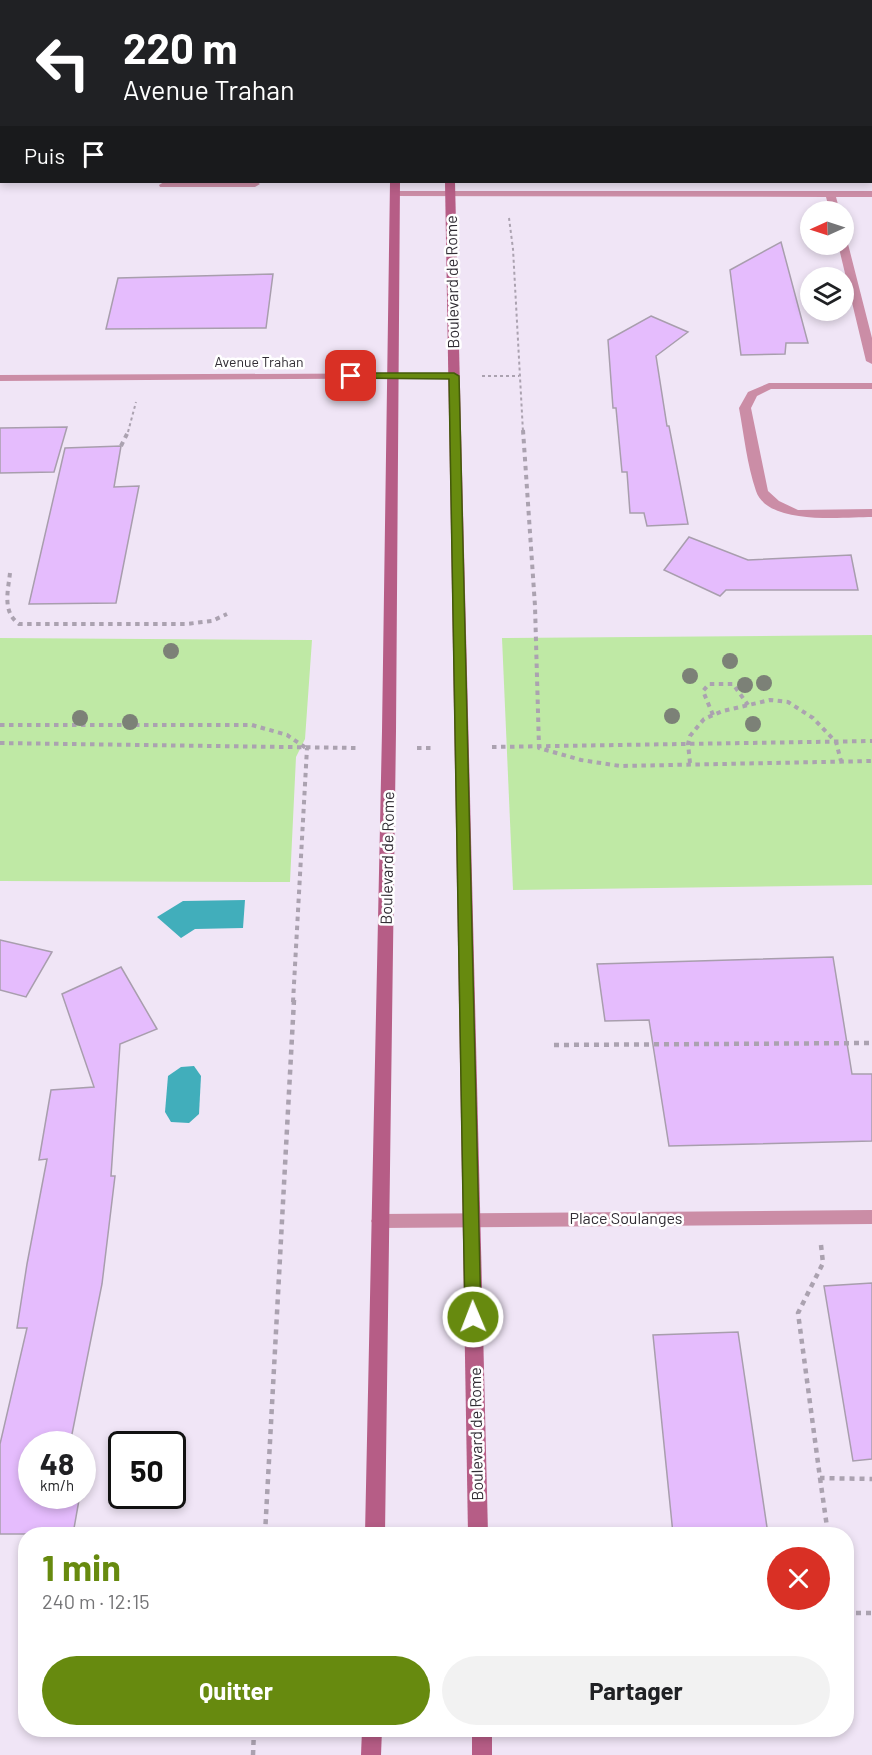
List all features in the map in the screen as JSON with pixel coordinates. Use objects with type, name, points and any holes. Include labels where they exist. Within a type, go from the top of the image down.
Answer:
[{"type":"main road","name":"Boulevard de Rome","points":[[375,1527],[386,982],[395,183]]},
{"type":"main road","name":"Boulevard de Rome","points":[[450,183],[478,1527]]},
{"type":"main road","points":[[371,1755],[372,1737]]},
{"type":"main road","points":[[482,1737],[482,1755]]},
{"type":"street","points":[[164,185],[255,184]]},
{"type":"street","points":[[830,194],[832,201]]},
{"type":"street","points":[[395,195],[872,194]]},
{"type":"street","points":[[846,255],[872,362]]},
{"type":"street","name":"Avenue Trahan","points":[[0,378],[454,376]]},
{"type":"street","points":[[872,386],[769,386],[752,394],[745,408],[762,492],[775,504],[796,514],[872,513]]},
{"type":"street","name":"Place Soulanges","points":[[380,1221],[872,1217]]},
{"type":"path","points":[[507,213],[513,243],[519,376],[535,606],[538,748]]},
{"type":"path","points":[[454,376],[519,376]]},
{"type":"path","points":[[121,446],[132,424],[138,393]]},
{"type":"path","points":[[10,573],[8,612],[13,621],[19,624],[186,624],[212,621],[227,614]]},
{"type":"path","points":[[714,716],[703,691],[709,684],[733,684],[748,705]]},
{"type":"path","points":[[690,763],[688,744],[690,735],[704,719],[770,700],[788,702],[805,711],[836,742],[841,761]]},
{"type":"path","points":[[0,725],[252,725],[281,730],[293,736],[307,748]]},
{"type":"path","points":[[506,747],[872,741]]},
{"type":"path","points":[[0,743],[342,748]]},
{"type":"path","points":[[265,1527],[307,748]]},
{"type":"path","points":[[411,748],[439,748]]},
{"type":"path","points":[[538,748],[581,760],[620,766],[872,761]]},
{"type":"path","points":[[554,1045],[872,1043]]},
{"type":"path","points":[[817,1217],[823,1263],[798,1313],[827,1527]]},
{"type":"path","points":[[820,1478],[872,1479]]},
{"type":"path","points":[[854,1613],[872,1613]]},
{"type":"path","points":[[253,1755],[254,1737]]},
{"type":"green space","points":[[872,635],[872,885],[513,890],[502,638]]},
{"type":"green space","points":[[0,638],[312,640],[305,739],[296,757],[290,882],[0,881]]},
{"type":"water","points":[[245,900],[243,928],[195,929],[181,938],[157,917],[183,901]]},
{"type":"water","points":[[194,1066],[201,1076],[199,1114],[189,1123],[171,1122],[165,1112],[168,1076],[181,1067]]},
{"type":"building","points":[[781,242],[800,313],[800,321],[802,321],[808,343],[786,343],[785,354],[741,355],[730,270]]},
{"type":"building","points":[[273,274],[266,328],[106,329],[118,278]]},
{"type":"building","points":[[651,316],[688,332],[656,356],[667,426],[669,426],[688,524],[647,526],[644,513],[630,513],[627,472],[622,472],[616,408],[613,408],[608,340]]},
{"type":"building","points":[[67,427],[54,472],[0,473],[0,428]]},
{"type":"building","points":[[121,446],[114,487],[139,486],[116,603],[29,604],[65,448]]},
{"type":"building","points":[[689,537],[748,560],[851,555],[858,590],[726,590],[720,596],[664,570]]},
{"type":"building","points":[[0,940],[52,952],[26,997],[0,990]]},
{"type":"building","points":[[833,957],[852,1074],[872,1074],[872,1141],[669,1146],[649,1020],[605,1021],[597,964]]},
{"type":"building","points":[[121,967],[157,1029],[120,1044],[111,1176],[115,1176],[102,1284],[73,1431],[18,1431],[18,1509],[77,1509],[74,1527],[18,1527],[18,1534],[0,1534],[0,1444],[27,1328],[17,1328],[47,1159],[39,1160],[51,1090],[94,1087],[62,994]]},
{"type":"building","points":[[872,1283],[872,1459],[853,1461],[824,1286]]},
{"type":"building","points":[[738,1332],[767,1527],[672,1527],[653,1335]]},
{"type":"route","points":[[351,376],[454,376],[473,1317]]}]
